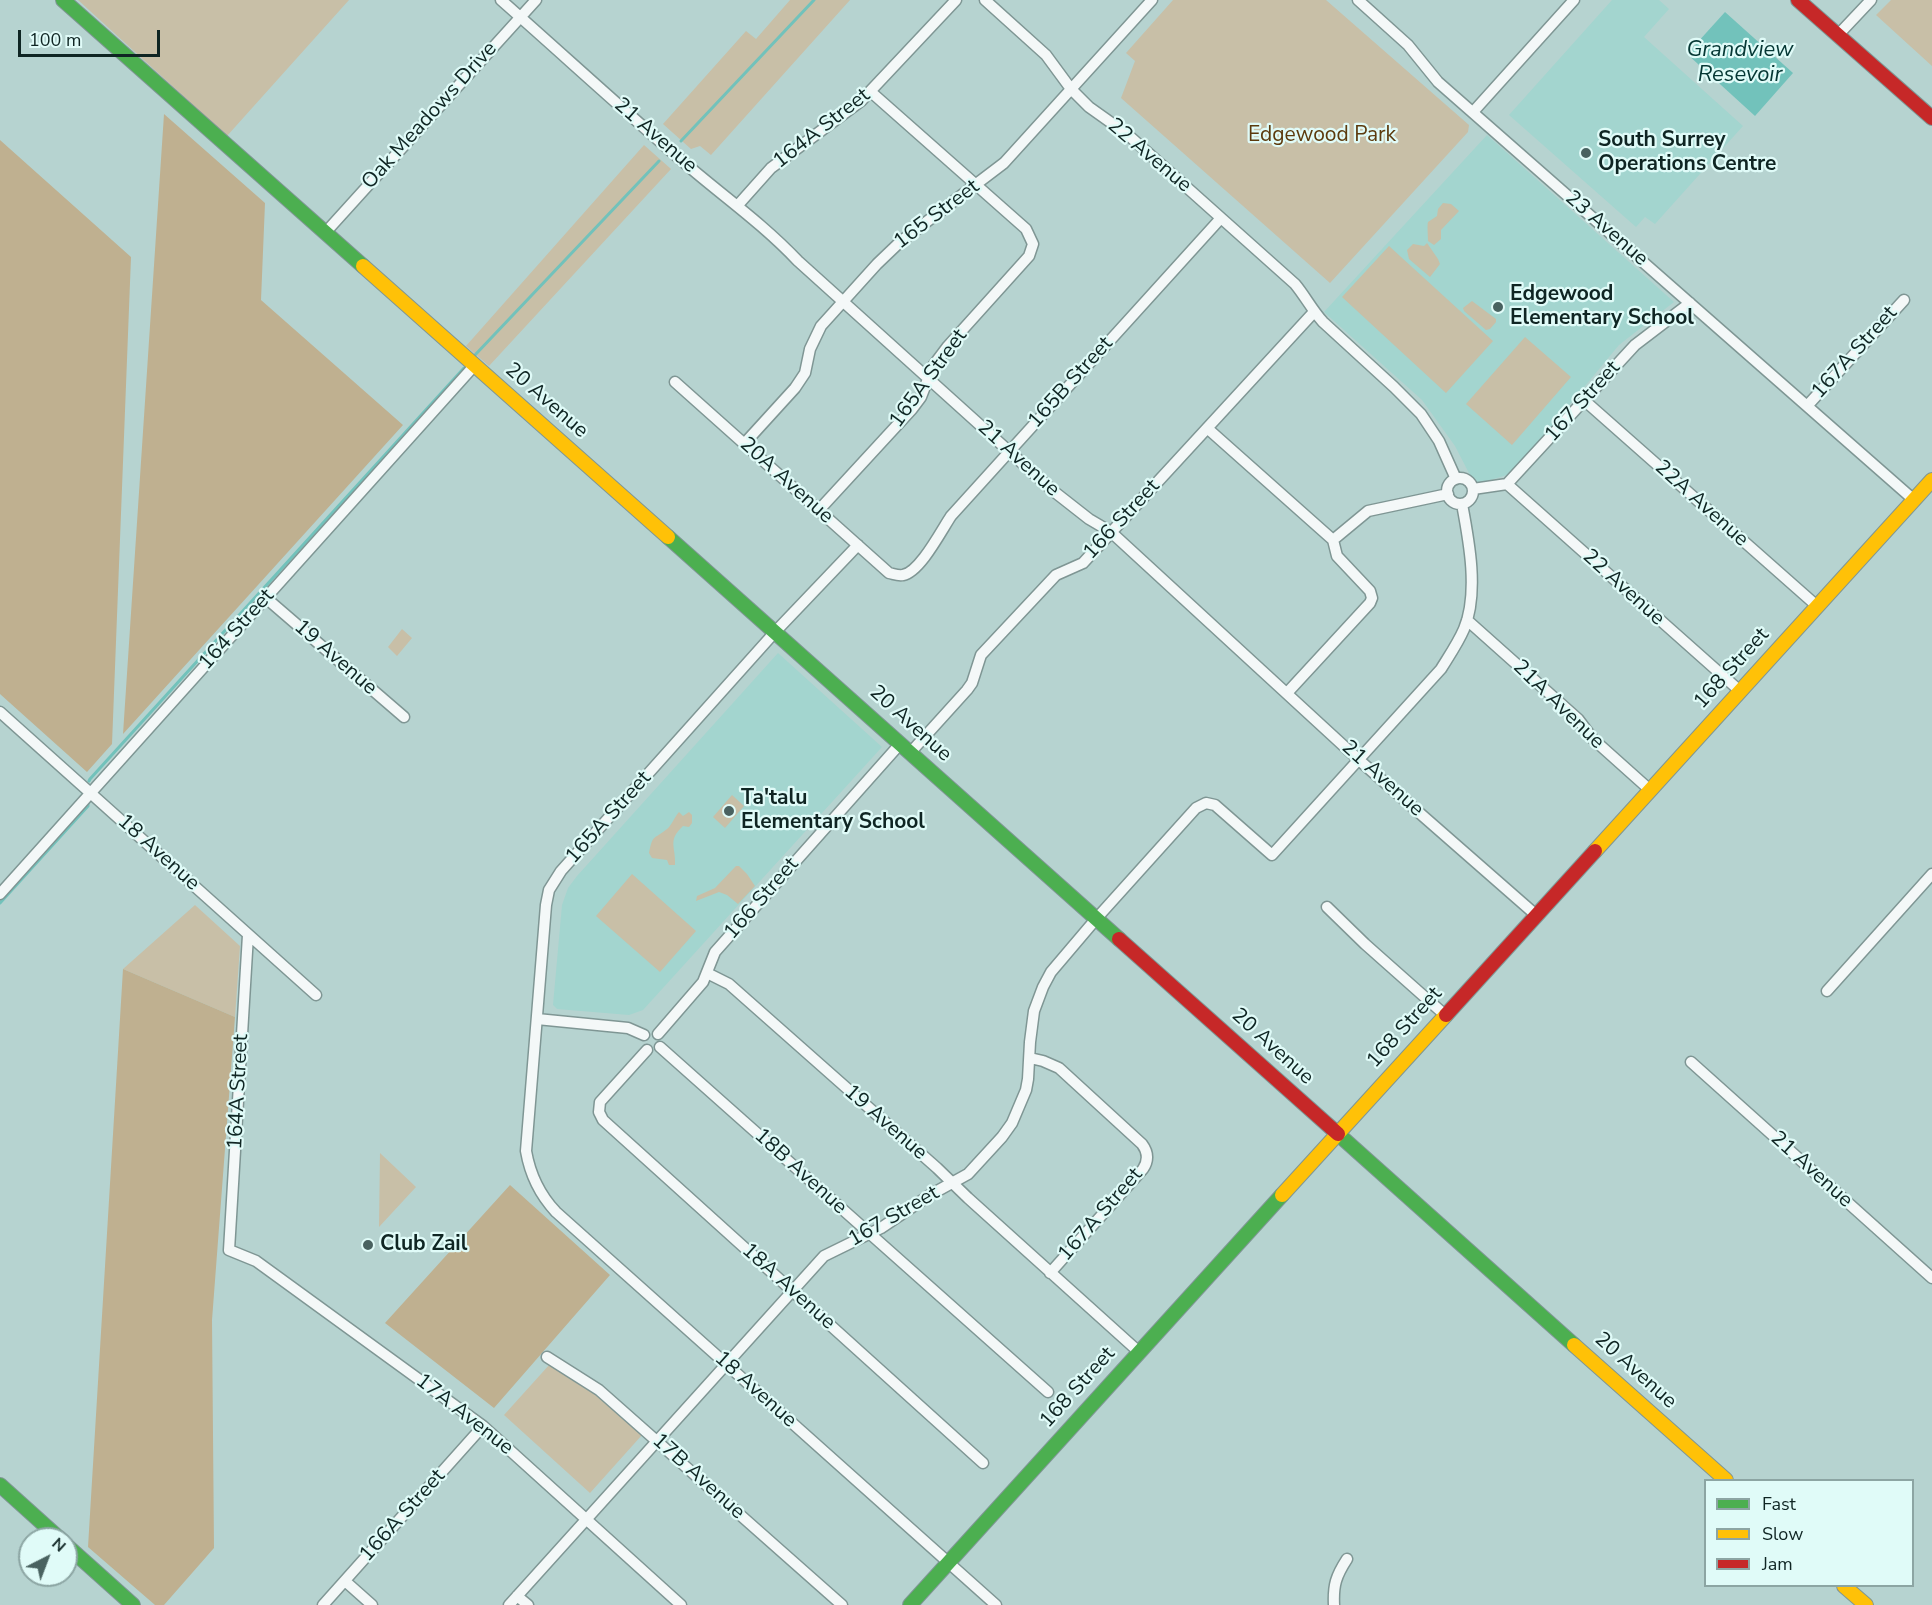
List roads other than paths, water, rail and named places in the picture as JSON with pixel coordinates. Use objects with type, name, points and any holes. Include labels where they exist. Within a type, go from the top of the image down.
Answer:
[{"type":"street","name":"20 Avenue","points":[[63,0],[1725,1479]]},
{"type":"street","name":"21 Avenue","points":[[501,0],[681,160],[738,205],[1052,490],[1089,519],[1112,532],[1359,760],[1536,915]]},
{"type":"street","name":"Oak Meadows Drive","points":[[325,233],[536,0]]},
{"type":"street","name":"164A Street","points":[[738,205],[771,168],[871,92],[956,0]]},
{"type":"street","name":"22 Avenue","points":[[985,0],[1046,55],[1071,89],[1089,107],[1127,134],[1295,284],[1314,312],[1421,414],[1439,441],[1456,479]]},
{"type":"street","name":"165 Street","points":[[744,444],[795,388],[804,373],[810,349],[821,326],[888,252],[1004,163],[1152,0]]},
{"type":"street","name":"23 Avenue","points":[[1358,0],[1408,45],[1438,82],[1914,500]]},
{"type":"street","points":[[1473,112],[1574,0]]},
{"type":"street","points":[[1798,0],[1932,118]]},
{"type":"street","points":[[1838,35],[1871,0]]},
{"type":"street","points":[[871,92],[976,185]]},
{"type":"street","name":"165A Street","points":[[819,510],[912,409],[921,396],[933,366],[948,345],[1029,256],[1033,244],[1026,229],[976,185]]},
{"type":"street","name":"165B Street","points":[[900,576],[909,573],[921,561],[951,516],[1221,218]]},
{"type":"street","name":"167A Street","points":[[1807,406],[1904,300]]},
{"type":"street","name":"167 Street","points":[[1507,484],[1635,345],[1690,303]]},
{"type":"street","name":"166 Street","points":[[658,1034],[703,982],[715,952],[905,748],[967,690],[972,683],[981,655],[1056,574],[1083,563],[1314,312]]},
{"type":"street","name":"164 Street","points":[[0,894],[474,366]]},
{"type":"street","name":"20A Avenue","points":[[675,382],[889,573],[900,576]]},
{"type":"street","name":"22A Avenue","points":[[1585,401],[1817,606]]},
{"type":"street","points":[[1207,428],[1333,540],[1337,555],[1370,591],[1372,598],[1287,693]]},
{"type":"street","points":[[1456,479],[1465,479],[1473,489],[1472,497],[1462,504],[1455,503],[1448,494],[1448,487],[1456,479]]},
{"type":"street","name":"168 Street","points":[[910,1605],[1932,480]]},
{"type":"street","points":[[1473,489],[1507,484]]},
{"type":"street","name":"22 Avenue","points":[[1507,484],[1740,691]]},
{"type":"street","points":[[1333,540],[1368,511],[1448,494]]},
{"type":"street","points":[[1359,760],[1441,669],[1455,648],[1467,620],[1471,598],[1471,567],[1462,504]]},
{"type":"street","name":"165A Street","points":[[528,1164],[526,1141],[546,905],[552,884],[561,871],[775,632],[858,545]]},
{"type":"street","name":"19 Avenue","points":[[266,598],[404,717]]},
{"type":"street","name":"21A Avenue","points":[[1467,620],[1578,718],[1593,739],[1650,790]]},
{"type":"street","name":"18 Avenue","points":[[0,712],[316,995]]},
{"type":"street","name":"167 Street","points":[[508,1605],[824,1256],[881,1228],[930,1195],[968,1174],[979,1164],[1012,1123],[1026,1090],[1031,1026],[1043,987],[1051,972],[1196,808],[1206,803],[1215,805],[1272,855],[1359,760]]},
{"type":"street","points":[[1827,991],[1928,888],[1932,874]]},
{"type":"street","points":[[1327,907],[1445,1015]]},
{"type":"street","name":"164A Street","points":[[229,1250],[248,935]]},
{"type":"street","name":"19 Avenue","points":[[707,973],[729,984],[1139,1352]]},
{"type":"street","points":[[537,1019],[628,1029],[644,1035],[652,1031],[662,1039],[660,1047],[654,1051],[647,1050],[642,1043],[644,1035]]},
{"type":"street","name":"18B Avenue","points":[[660,1047],[1048,1392]]},
{"type":"street","name":"18A Avenue","points":[[647,1050],[603,1099],[599,1108],[603,1120],[983,1462]]},
{"type":"street","name":"167A Street","points":[[1030,1058],[1059,1068],[1142,1144],[1148,1156],[1143,1169],[1050,1273]]},
{"type":"street","name":"21 Avenue","points":[[1691,1062],[1932,1278]]},
{"type":"street","name":"18 Avenue","points":[[528,1164],[543,1196],[556,1212],[996,1605]]},
{"type":"street","name":"17A Avenue","points":[[229,1250],[256,1261],[483,1426],[681,1605]]},
{"type":"street","name":"17B Avenue","points":[[547,1357],[599,1390],[842,1605]]},
{"type":"street","name":"166A Street","points":[[322,1605],[483,1426]]},
{"type":"street","points":[[0,1485],[47,1527]]},
{"type":"street","points":[[78,1556],[133,1605]]},
{"type":"street","points":[[1334,1605],[1333,1589],[1338,1573],[1347,1559]]},
{"type":"street","points":[[345,1581],[372,1605]]},
{"type":"street","points":[[1845,1587],[1866,1605]]},
{"type":"street","points":[[517,1596],[528,1605]]},
{"type":"water","name":"Grandview Resevoir","points":[[1725,12],[1793,73],[1755,116],[1687,54]]},
{"type":"waterway","points":[[681,141],[814,0]]},
{"type":"waterway","points":[[475,355],[659,161]]},
{"type":"waterway","points":[[89,781],[464,368]]},
{"type":"waterway","points":[[0,903],[88,806],[88,801]]},
{"type":"place","name":"South Surrey Operations Centre","points":[[1586,153]]},
{"type":"place","name":"Edgewood Elementary School","points":[[1498,307]]},
{"type":"place","name":"Ta'talu Elementary School","points":[[729,811]]},
{"type":"place","name":"Club Zail","points":[[368,1245]]},
{"type":"park label","name":"Edgewood Park","points":[[1322,136]]}]
